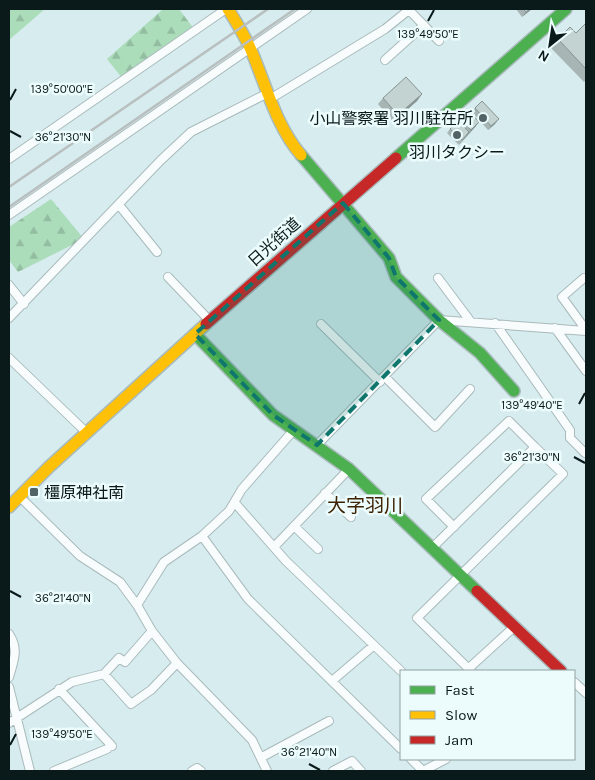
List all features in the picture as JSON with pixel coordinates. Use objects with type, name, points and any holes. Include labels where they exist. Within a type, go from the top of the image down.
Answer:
[{"type":"main road","points":[[227,9],[250,48],[269,96],[299,155],[343,203],[389,258],[396,277],[439,320],[480,353],[514,391]]},
{"type":"main road","name":"日光街道","points":[[9,507],[86,432],[195,334],[566,9]]},
{"type":"main road","points":[[195,334],[273,415],[349,469],[559,670]]},
{"type":"street","points":[[9,159],[227,9]]},
{"type":"street","points":[[9,215],[306,9]]},
{"type":"street","points":[[9,318],[191,132],[269,96],[385,29],[410,9],[439,40]]},
{"type":"street","points":[[385,60],[424,25]]},
{"type":"street","points":[[119,205],[156,252]]},
{"type":"street","points":[[168,277],[210,321]]},
{"type":"street","points":[[438,278],[471,322]]},
{"type":"street","points":[[584,278],[562,297],[586,330]]},
{"type":"street","points":[[9,285],[24,304]]},
{"type":"street","points":[[317,445],[439,320],[586,330]]},
{"type":"street","points":[[495,323],[570,430],[570,438],[585,453]]},
{"type":"street","points":[[321,324],[435,427],[470,389]]},
{"type":"street","points":[[555,328],[586,371]]},
{"type":"street","points":[[9,358],[86,432]]},
{"type":"street","points":[[454,527],[426,499],[509,421],[563,474],[459,574],[417,618],[470,670],[514,628]]},
{"type":"street","points":[[137,605],[164,562],[202,536],[235,503],[242,489],[293,431]]},
{"type":"street","points":[[432,548],[535,447]]},
{"type":"street","points":[[274,547],[349,469]]},
{"type":"street","points":[[325,493],[351,517]]},
{"type":"street","points":[[19,496],[80,556],[120,582],[137,605],[152,631],[177,662],[246,733],[262,757],[267,771]]},
{"type":"street","points":[[235,503],[274,547],[373,646],[400,670]]},
{"type":"street","points":[[294,526],[318,549]]},
{"type":"street","points":[[202,536],[248,599],[400,749]]},
{"type":"street","points":[[9,723],[72,682],[104,674],[119,658],[125,662],[152,631]]},
{"type":"street","points":[[9,634],[15,642],[16,653],[9,677]]},
{"type":"street","points":[[332,681],[373,646]]},
{"type":"street","points":[[104,674],[132,704],[151,690],[177,662]]},
{"type":"street","points":[[575,683],[586,694]]},
{"type":"street","points":[[9,687],[30,771]]},
{"type":"street","points":[[54,771],[110,748],[59,689]]},
{"type":"street","points":[[262,757],[329,721]]},
{"type":"street","points":[[411,760],[423,771],[444,760]]},
{"type":"street","points":[[333,771],[352,761],[361,771]]},
{"type":"street","points":[[192,771],[197,768],[201,771]]},
{"type":"highlighted area","points":[[343,203],[389,258],[396,277],[439,320],[317,445],[273,415],[195,334]]},
{"type":"green space","points":[[9,9],[45,9],[9,40]]},
{"type":"green space","points":[[163,9],[179,9],[194,29],[122,78],[107,59]]},
{"type":"green space","points":[[51,199],[84,239],[18,272],[9,260],[9,227]]},
{"type":"building","points":[[585,24],[586,69],[558,39],[570,27],[576,33]]},
{"type":"building","points":[[406,77],[422,94],[398,115],[383,98]]},
{"type":"building","points":[[482,101],[499,119],[491,126],[475,108]]},
{"type":"building","points":[[471,113],[479,122],[471,130],[462,121]]},
{"type":"building","points":[[458,121],[469,132],[462,140],[450,129]]},
{"type":"railway","points":[[9,187],[268,9]]},
{"type":"railway","points":[[9,207],[295,9]]},
{"type":"traffic: fast","points":[[396,158],[566,9]]},
{"type":"traffic: fast","points":[[301,155],[389,258],[396,277],[439,320],[480,353],[514,391]]},
{"type":"traffic: fast","points":[[195,334],[273,415],[349,469],[477,591]]},
{"type":"traffic: slow","points":[[228,9],[249,45],[278,118],[292,144],[301,155]]},
{"type":"traffic: slow","points":[[9,507],[49,467],[206,324]]},
{"type":"traffic: jam","points":[[206,324],[396,158]]},
{"type":"traffic: jam","points":[[477,591],[560,670]]},
{"type":"place","name":"小山警察署 羽川駐在所","points":[[483,118]]},
{"type":"place","name":"羽川タクシー","points":[[457,135]]},
{"type":"place","name":"橿原神社南","points":[[34,492]]},
{"type":"district","name":"大字羽川","points":[[365,506]]}]
